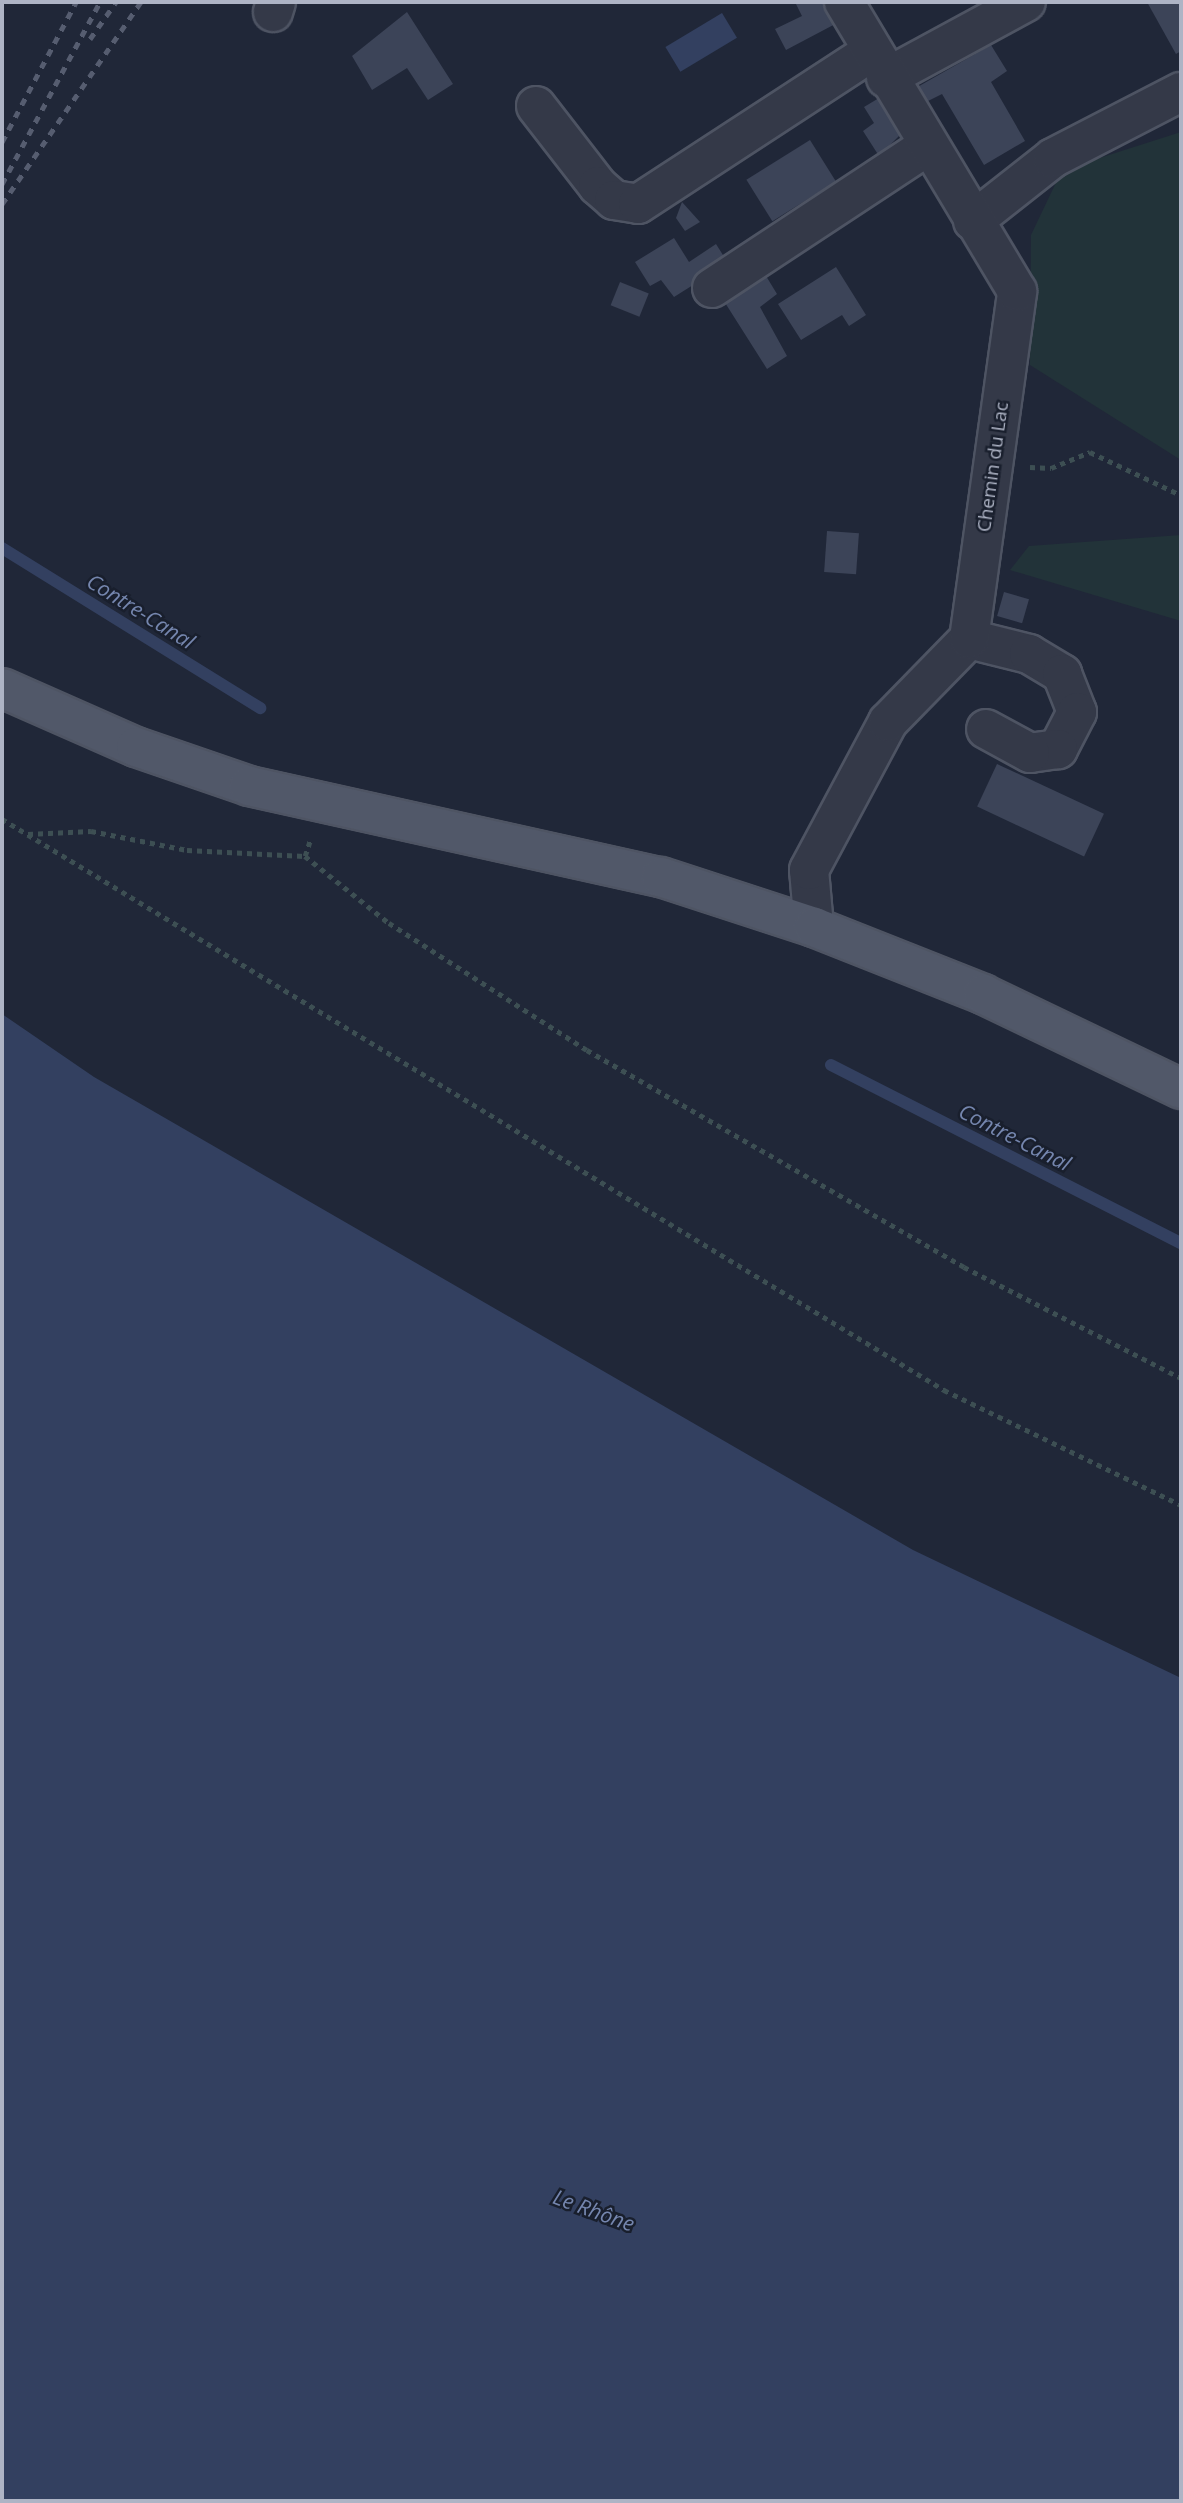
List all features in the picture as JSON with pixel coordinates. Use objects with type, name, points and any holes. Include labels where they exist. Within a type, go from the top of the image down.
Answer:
[{"type":"main road","points":[[2,688],[136,747],[249,786],[661,877],[814,926],[983,993],[1181,1089]]},
{"type":"street","name":"Chemin du Lac","points":[[844,2],[926,147],[1017,291],[970,639]]},
{"type":"street","points":[[536,106],[598,186],[614,200],[638,204],[878,65],[1026,2]]},
{"type":"street","points":[[972,221],[1053,158],[1181,92]]},
{"type":"street","points":[[712,288],[926,147]]},
{"type":"street","points":[[814,926],[809,870],[888,722],[970,639],[1029,654],[1062,674],[1077,712],[1058,749],[1030,753],[986,729]]},
{"type":"path","points":[[993,466],[1051,468],[1090,452],[1181,495]]},
{"type":"path","points":[[2,819],[944,1390],[1181,1505]]},
{"type":"path","points":[[28,834],[91,831],[187,850],[304,856],[389,923],[587,1050],[964,1267],[1181,1378]]},
{"type":"shaded area","points":[[1181,132],[1181,460],[1030,365],[1031,235],[1062,170]]},
{"type":"shaded area","points":[[1181,535],[1181,621],[1010,570],[1029,546]]},
{"type":"water","points":[[722,13],[737,38],[680,72],[665,47]]},
{"type":"water","name":"Le Rhône","points":[[2,1014],[94,1077],[913,1550],[1181,1678],[1181,2501],[2,2501]]},
{"type":"building","points":[[795,2],[827,2],[839,22],[786,50],[775,29],[802,16]]},
{"type":"building","points":[[1147,2],[1181,2],[1181,51],[1176,54]]},
{"type":"building","points":[[407,12],[453,84],[428,100],[407,68],[372,90],[352,56]]},
{"type":"building","points":[[991,45],[1007,71],[991,82],[1025,141],[984,165],[942,94],[916,107],[907,93]]},
{"type":"building","points":[[879,98],[901,134],[879,156],[863,131],[874,123],[864,107]]},
{"type":"building","points":[[810,140],[836,182],[772,221],[746,180]]},
{"type":"building","points":[[682,202],[700,222],[685,231],[676,218]]},
{"type":"building","points":[[674,238],[689,262],[716,244],[728,263],[674,297],[661,280],[650,286],[635,262]]},
{"type":"building","points":[[836,267],[866,315],[849,326],[842,315],[801,340],[778,304]]},
{"type":"building","points":[[763,271],[777,294],[760,307],[787,356],[767,369],[722,298]]},
{"type":"building","points":[[620,282],[649,294],[639,317],[611,305]]},
{"type":"building","points":[[827,531],[859,533],[856,574],[824,572]]},
{"type":"building","points":[[1004,592],[1029,599],[1022,623],[997,616]]},
{"type":"building","points":[[997,764],[1104,814],[1084,856],[977,807]]},
{"type":"waterway","name":"Contre-Canal","points":[[2,548],[260,708]]},
{"type":"waterway","name":"Contre-Canal","points":[[831,1065],[1181,1243]]},
{"type":"railway","points":[[2,142],[76,2]]},
{"type":"railway","points":[[2,184],[100,2]]},
{"type":"railway","points":[[90,39],[116,2]]},
{"type":"railway","points":[[2,204],[141,2]]}]
